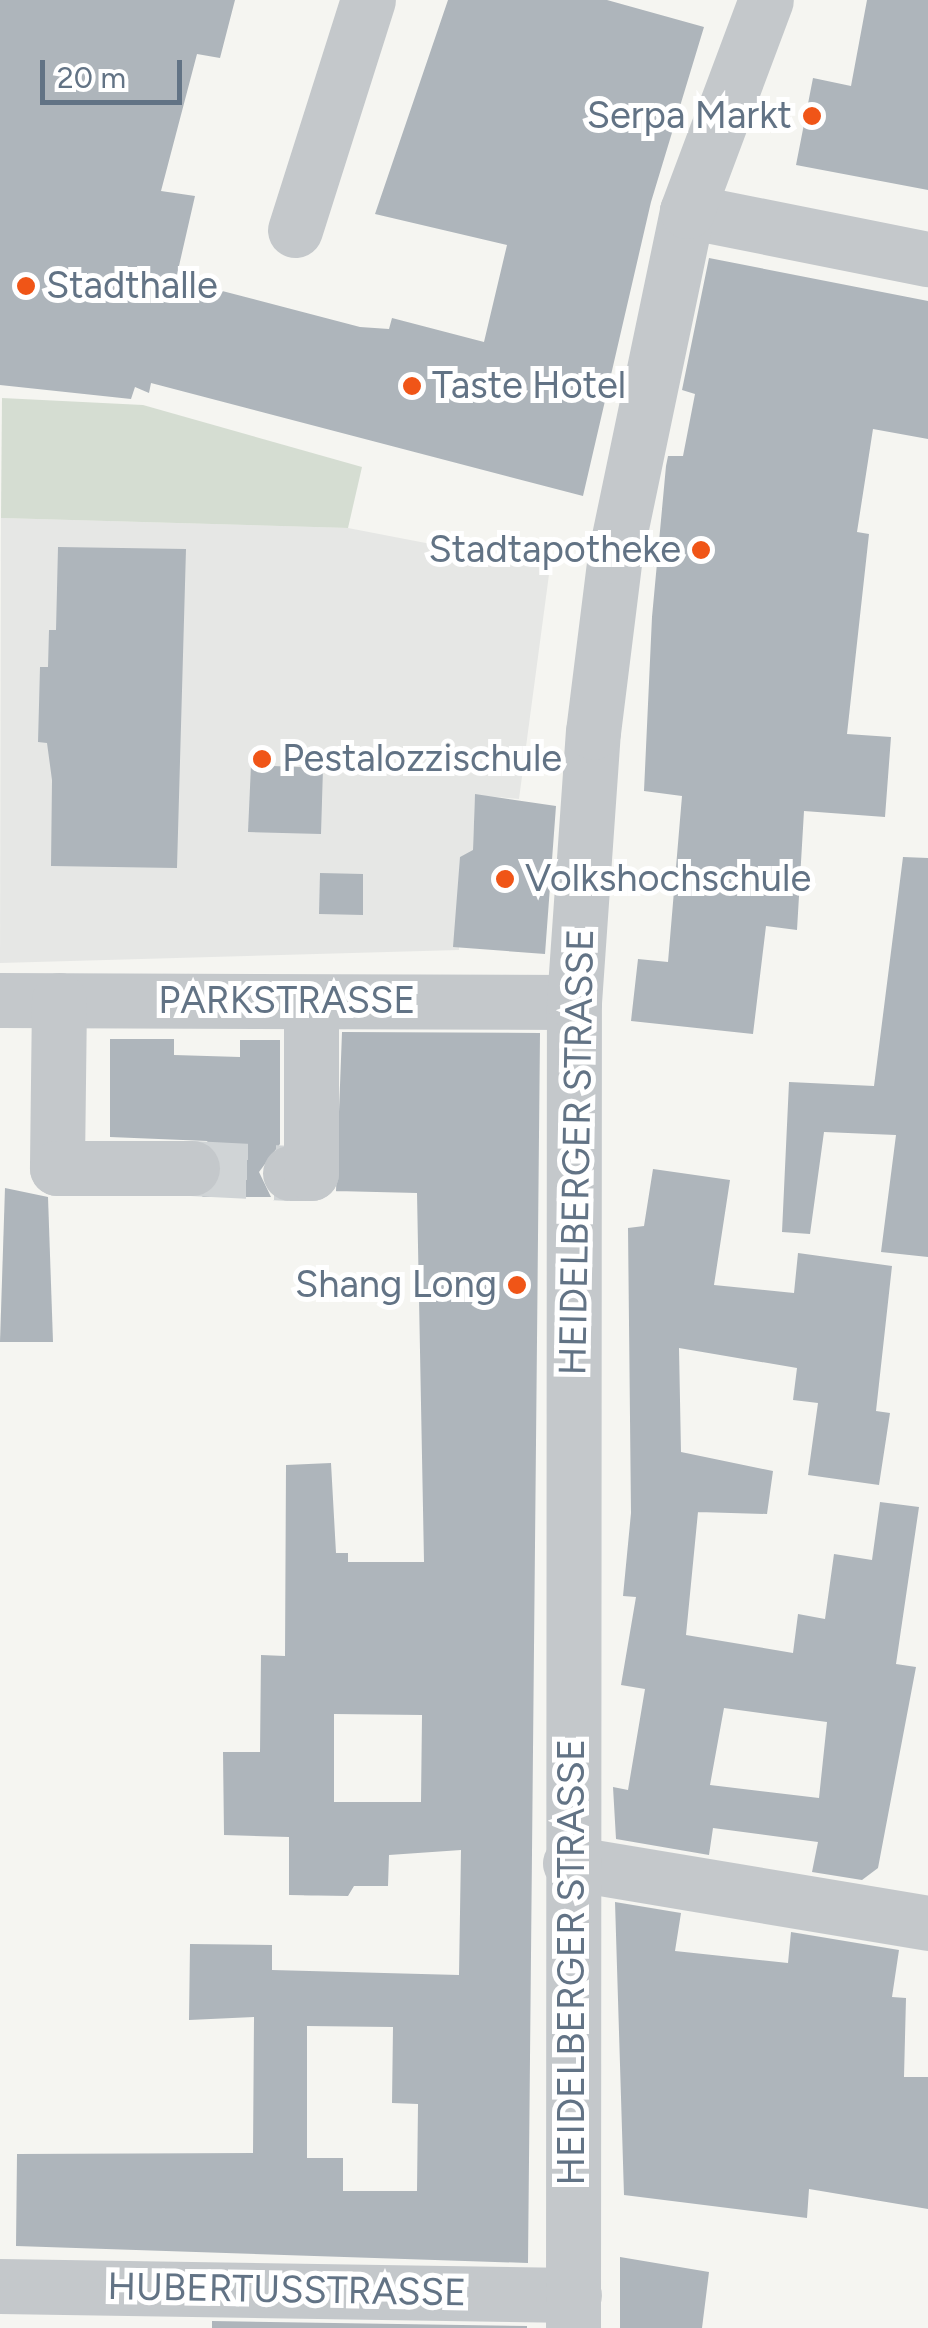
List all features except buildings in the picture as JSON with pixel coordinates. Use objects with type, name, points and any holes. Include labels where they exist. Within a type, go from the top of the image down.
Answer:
[{"type":"street","points":[[295,230],[368,0]]},
{"type":"street","name":"HEIDELBERGER STRASSE","points":[[574,2312],[570,1864],[574,1002],[602,631],[687,212],[751,3]]},
{"type":"street","points":[[687,212],[928,259]]},
{"type":"street","name":"PARKSTRASSE","points":[[0,1000],[574,1002]]},
{"type":"street","points":[[59,1000],[57,1168],[192,1168]]},
{"type":"street","points":[[290,1173],[311,1172],[311,1002]]},
{"type":"street","points":[[570,1864],[928,1923]]},
{"type":"street","name":"HUBERTUSSTRASSE","points":[[0,2286],[574,2312]]},
{"type":"shaded area","points":[[2,398],[143,405],[362,467],[348,528],[1,518]]},
{"type":"shaded area","name":"Pestalozzischule","points":[[1,518],[348,528],[550,567],[519,799],[475,795],[473,851],[460,857],[459,950],[0,963]]},
{"type":"tunnel","points":[[192,1168],[290,1173]]},
{"type":"place","name":"Serpa Markt","points":[[812,116]]},
{"type":"place","name":"Stadthalle","points":[[26,286]]},
{"type":"place","name":"Taste Hotel","points":[[412,386]]},
{"type":"place","name":"Stadtapotheke","points":[[701,550]]},
{"type":"place","name":"Pestalozzischule","points":[[262,759]]},
{"type":"place","name":"Volkshochschule","points":[[505,879]]},
{"type":"place","name":"Shang Long","points":[[517,1285]]}]
